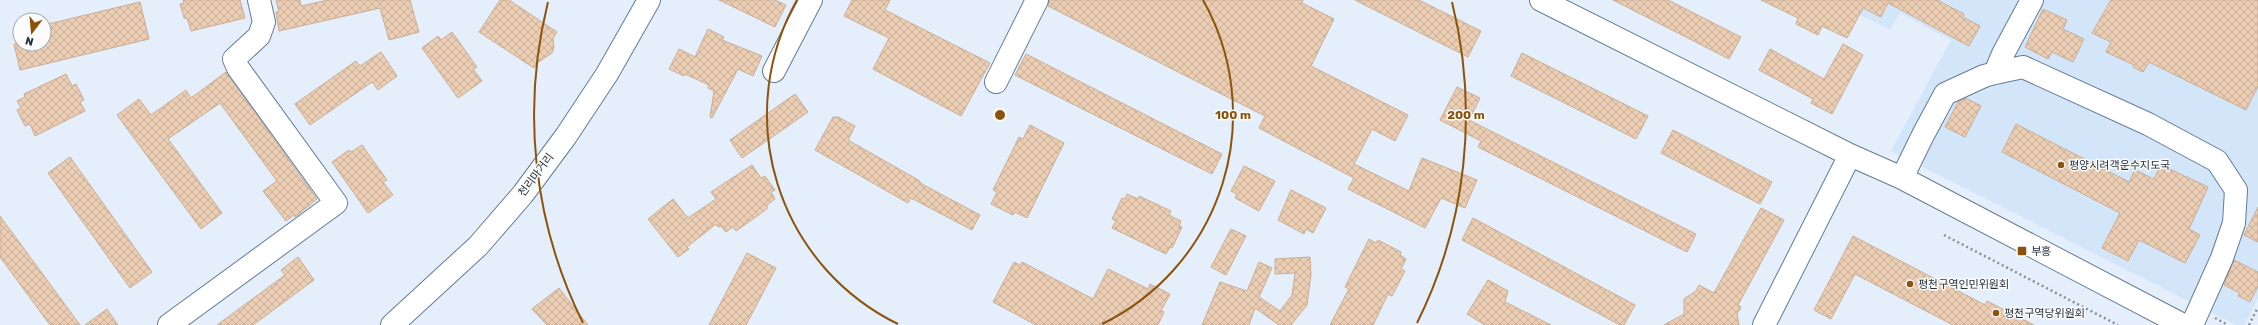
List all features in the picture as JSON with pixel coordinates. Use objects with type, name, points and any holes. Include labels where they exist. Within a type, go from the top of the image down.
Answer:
[{"type":"main road","points":[[169,325],[336,203],[243,75],[234,59],[259,36],[264,22],[259,0]]},
{"type":"main road","name":"천리마거리","points":[[392,325],[478,246],[523,194],[566,136],[607,74],[649,0]]},
{"type":"main road","points":[[774,71],[811,0]]},
{"type":"main road","points":[[996,82],[1037,0]]},
{"type":"main road","points":[[1541,0],[1850,155],[1902,178],[2182,325]]},
{"type":"main road","points":[[1995,73],[2003,54],[2032,0]]},
{"type":"main road","points":[[1902,178],[1922,135],[1946,94],[1984,76],[1995,73],[2023,67],[2148,124],[2217,161],[2236,190],[2234,223],[2222,258],[2192,325]]},
{"type":"main road","points":[[1764,325],[1850,155]]},
{"type":"path","points":[[1944,235],[2118,325]]},
{"type":"path","points":[[2249,325],[2258,307]]},
{"type":"path","points":[[2223,323],[2228,325]]},
{"type":"shaded area","points":[[1831,0],[2258,0],[2258,298],[2244,325],[2236,325],[1891,151],[1951,40],[1900,13],[1890,30]]},
{"type":"building","points":[[183,0],[240,0],[245,18],[191,31],[187,18],[184,18],[180,4],[184,3]]},
{"type":"building","points":[[276,0],[300,0],[301,6],[328,0],[410,0],[419,32],[389,40],[380,8],[279,31],[276,12],[279,12]]},
{"type":"building","points":[[500,0],[509,0],[557,32],[553,38],[554,47],[552,53],[537,63],[534,68],[479,32]]},
{"type":"building","points":[[719,0],[775,0],[786,5],[775,27]]},
{"type":"building","points":[[852,0],[890,0],[885,10],[990,63],[961,116],[873,69],[889,38],[844,16]]},
{"type":"building","points":[[1049,0],[1303,0],[1302,3],[1334,19],[1311,66],[1408,115],[1395,141],[1372,129],[1354,164],[1409,191],[1422,158],[1477,180],[1465,208],[1441,198],[1425,228],[1348,189],[1354,178],[1259,128],[1265,116],[1048,6]]},
{"type":"building","points":[[1355,0],[1419,0],[1481,31],[1468,57]]},
{"type":"building","points":[[1613,0],[1668,0],[1741,37],[1729,59]]},
{"type":"building","points":[[1761,0],[1937,0],[1964,14],[1963,17],[1980,26],[1969,46],[1888,3],[1881,17],[1863,8],[1847,38],[1822,26],[1818,35],[1796,24],[1798,18]]},
{"type":"building","points":[[2111,0],[2258,0],[2258,86],[2246,110],[2149,62],[2143,72],[2133,67],[2134,65],[2106,52],[2111,42],[2092,33]]},
{"type":"building","points":[[140,2],[149,39],[20,70],[16,52],[52,52],[52,23]]},
{"type":"building","points":[[2043,9],[2067,20],[2063,29],[2084,39],[2073,62],[2052,52],[2048,59],[2025,47]]},
{"type":"building","points":[[708,29],[724,37],[722,40],[762,56],[753,76],[738,69],[712,118],[710,117],[714,91],[708,88],[709,85],[685,74],[684,76],[669,69],[679,49],[695,57]]},
{"type":"building","points":[[452,32],[477,67],[473,69],[482,81],[458,98],[422,48],[438,36],[441,40]]},
{"type":"building","points":[[1843,44],[1863,55],[1832,114],[1811,103],[1813,99],[1759,70],[1770,49],[1824,79]]},
{"type":"building","points":[[381,52],[397,76],[378,90],[372,82],[310,125],[295,104],[356,61],[360,66]]},
{"type":"building","points":[[1522,53],[1648,116],[1636,139],[1511,76]]},
{"type":"building","points":[[1026,54],[1222,154],[1212,174],[1015,75]]},
{"type":"building","points":[[226,72],[317,199],[295,217],[294,215],[286,221],[263,191],[277,181],[220,103],[168,139],[222,213],[201,229],[117,115],[139,99],[151,115],[186,90],[191,98]]},
{"type":"building","points":[[66,74],[72,86],[76,84],[84,100],[80,102],[85,111],[35,136],[30,124],[25,126],[17,110],[21,108],[17,101],[25,97],[24,94]]},
{"type":"building","points":[[1457,87],[1480,98],[1469,120],[1696,234],[1687,252],[1478,147],[1481,141],[1440,120]]},
{"type":"building","points":[[795,94],[808,112],[742,158],[730,140]]},
{"type":"building","points":[[1966,98],[1981,106],[1965,137],[1945,127],[1958,102]]},
{"type":"building","points":[[833,117],[838,117],[855,126],[848,140],[920,181],[920,183],[980,215],[972,230],[911,198],[908,203],[815,150]]},
{"type":"building","points":[[2016,124],[2129,182],[2135,170],[2154,179],[2161,165],[2208,187],[2189,229],[2200,235],[2185,263],[2139,240],[2128,261],[2102,248],[2120,213],[2002,152]]},
{"type":"building","points":[[1030,125],[1064,143],[1027,218],[1015,212],[1013,215],[991,204],[997,192],[993,190],[1019,137],[1023,139]]},
{"type":"building","points":[[1673,130],[1772,182],[1760,204],[1661,153]]},
{"type":"building","points":[[362,145],[387,180],[383,182],[393,195],[368,213],[332,162],[349,150],[351,152]]},
{"type":"building","points":[[70,157],[152,272],[130,288],[48,173]]},
{"type":"building","points":[[752,165],[761,178],[765,176],[775,190],[771,192],[775,199],[767,205],[767,209],[736,231],[733,227],[726,232],[721,226],[718,227],[716,224],[687,247],[689,249],[678,257],[648,219],[673,199],[688,218],[716,199],[711,192]]},
{"type":"building","points":[[1244,166],[1275,181],[1259,211],[1235,198],[1237,194],[1231,191]]},
{"type":"building","points":[[1291,190],[1326,208],[1313,233],[1306,229],[1304,234],[1278,220]]},
{"type":"building","points":[[1127,194],[1138,199],[1139,196],[1171,211],[1169,215],[1181,221],[1179,226],[1182,227],[1172,248],[1170,247],[1166,254],[1112,228],[1116,221],[1112,219],[1122,198],[1125,199]]},
{"type":"building","points":[[2258,207],[2258,242],[2244,235]]},
{"type":"building","points":[[1761,208],[1784,220],[1738,305],[1741,307],[1737,314],[1739,325],[1664,325],[1684,314],[1684,299],[1696,291],[1699,285],[1714,293]]},
{"type":"building","points":[[0,216],[80,325],[50,325],[0,257]]},
{"type":"building","points":[[1473,218],[1635,305],[1624,325],[1620,325],[1462,240]]},
{"type":"building","points":[[1231,229],[1246,236],[1226,275],[1211,267]]},
{"type":"building","name":"평천구역인민위원회","points":[[1853,236],[1985,305],[1987,301],[2034,325],[1953,325],[1855,274],[1831,319],[1814,310]]},
{"type":"building","points":[[1369,239],[1376,243],[1378,240],[1401,252],[1400,255],[1406,259],[1401,269],[1405,271],[1392,296],[1388,294],[1373,325],[1330,325],[1349,289],[1345,287]]},
{"type":"building","points":[[747,253],[776,268],[746,325],[709,325]]},
{"type":"building","points":[[298,257],[314,280],[253,325],[217,325],[285,275],[281,270]]},
{"type":"building","points":[[1310,257],[1311,275],[1307,305],[1291,325],[1279,325],[1255,308],[1249,325],[1202,325],[1220,282],[1247,291],[1259,262],[1272,268],[1259,297],[1280,311],[1292,295],[1295,273],[1275,274],[1275,259]]},
{"type":"building","points":[[2234,260],[2258,272],[2258,286],[2250,302],[2238,296],[2240,293],[2224,285]]},
{"type":"building","points":[[1014,262],[1020,265],[1022,262],[1093,299],[1108,269],[1148,289],[1150,284],[1170,294],[1161,311],[1164,312],[1158,325],[1036,325],[993,302]]},
{"type":"building","points":[[1488,280],[1508,291],[1505,302],[1551,325],[1485,325],[1467,314]]},
{"type":"building","points":[[559,288],[588,325],[547,325],[532,309]]},
{"type":"building","points":[[107,309],[118,325],[85,325]]},
{"type":"place","name":"평양시려객운수지도국","points":[[2061,165]]},
{"type":"place","name":"부흥","points":[[2022,251]]},
{"type":"place","name":"평천구역인민위원회","points":[[1910,284]]},
{"type":"place","name":"평천구역당위원회","points":[[1996,313]]}]
